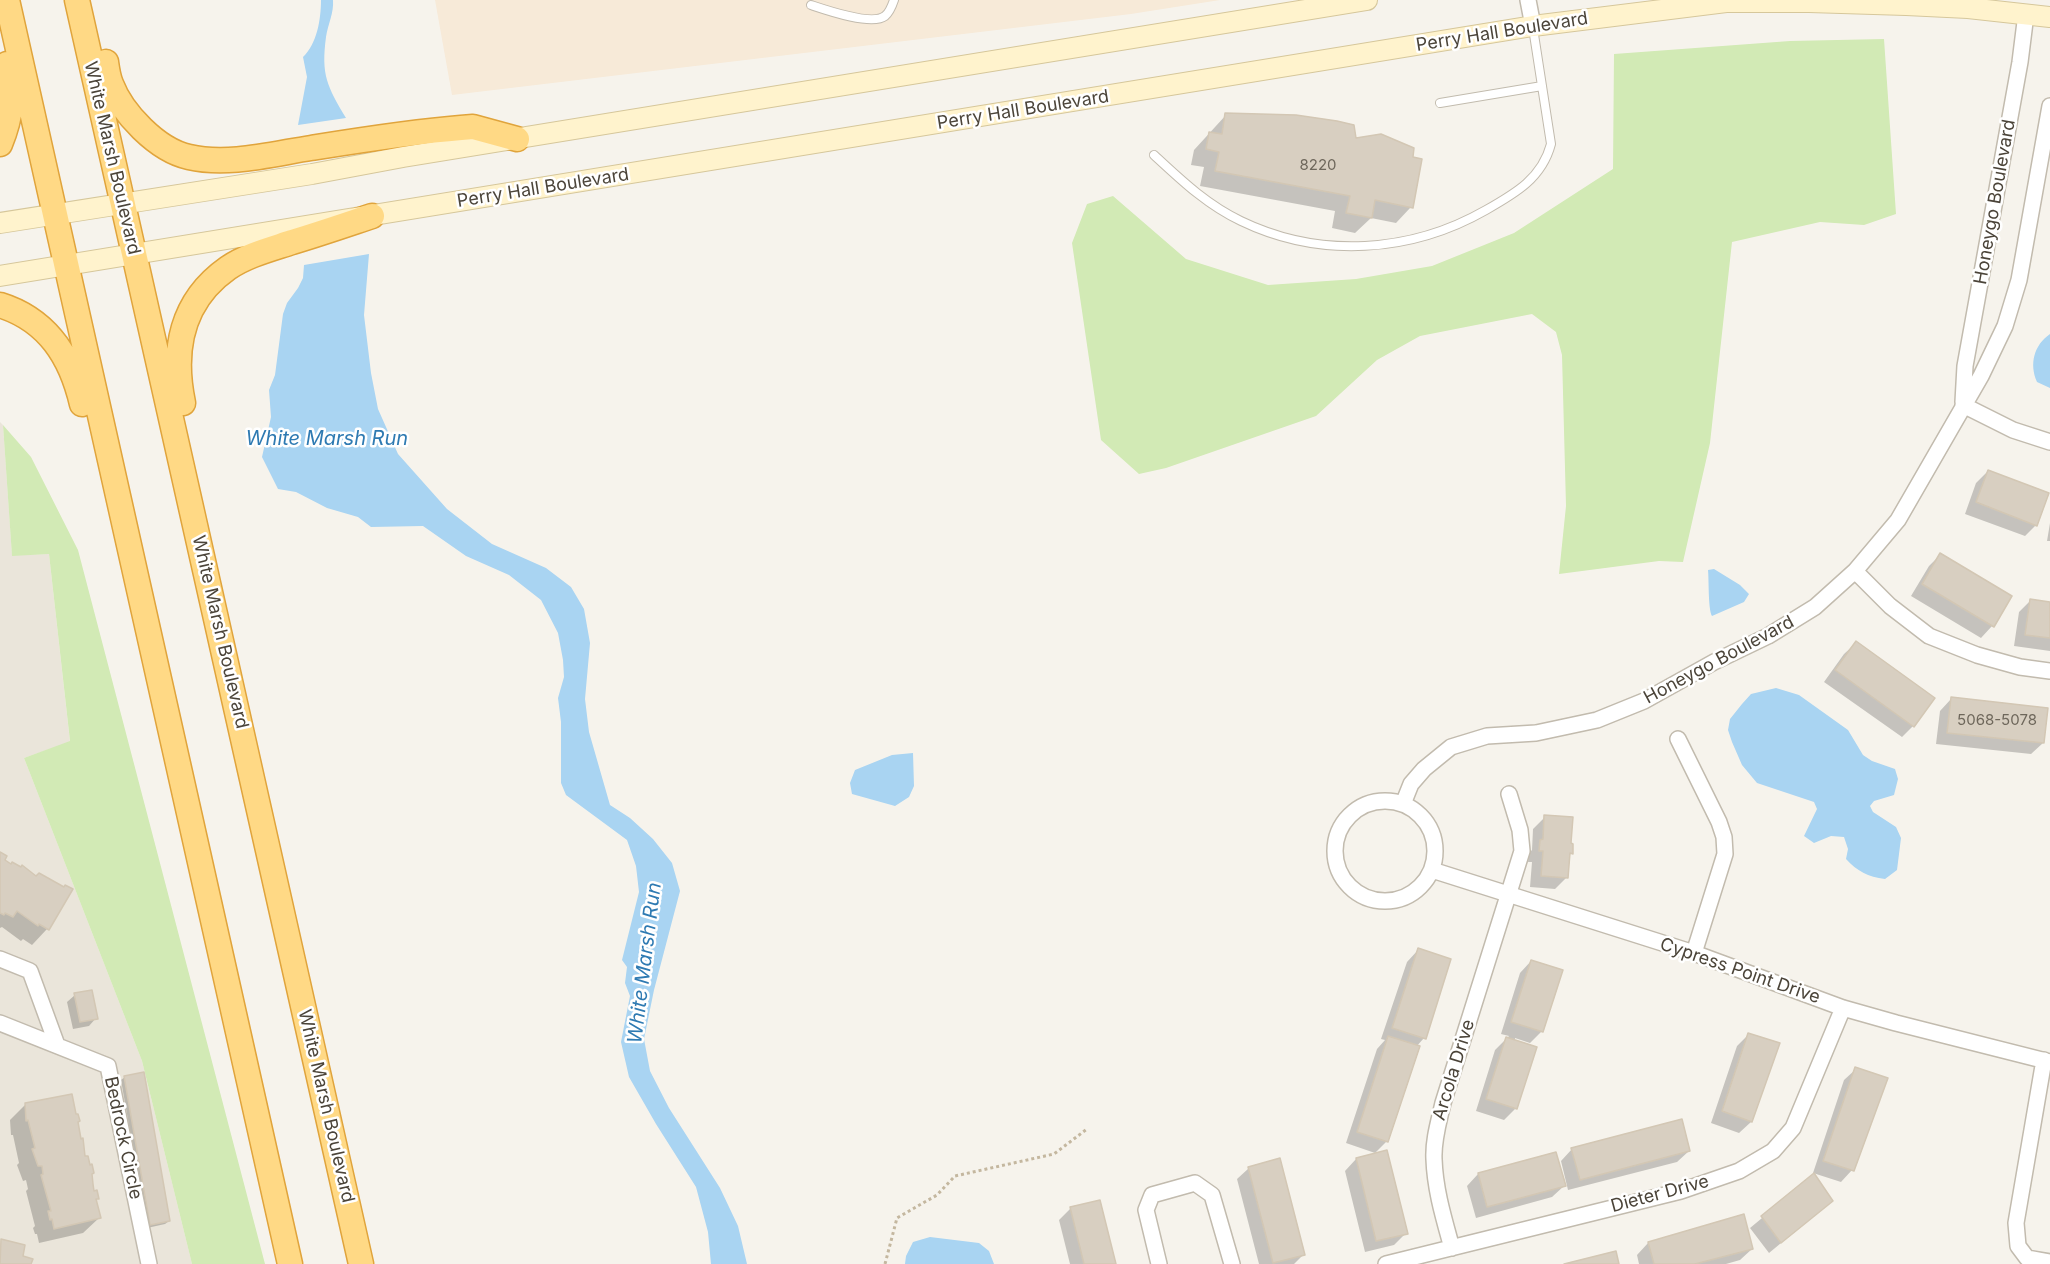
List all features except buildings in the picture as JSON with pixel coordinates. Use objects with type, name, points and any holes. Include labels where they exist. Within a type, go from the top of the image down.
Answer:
[{"type":"highway","points":[[7,0],[290,1264]]},
{"type":"highway","name":"White Marsh Boulevard","points":[[77,0],[361,1264]]},
{"type":"highway","points":[[92,0],[111,84],[122,106],[148,134],[186,156],[236,159],[386,136],[473,127],[517,139]]},
{"type":"highway","points":[[0,29],[11,86],[11,107],[0,144]]},
{"type":"highway","points":[[264,827],[254,754],[218,561],[180,390],[177,356],[180,338],[184,323],[198,300],[228,268],[257,254],[372,216]]},
{"type":"highway","points":[[0,305],[12,309],[43,329],[61,348],[76,378],[116,546],[164,703]]},
{"type":"main road","points":[[0,224],[1368,0]]},
{"type":"main road","name":"Perry Hall Boulevard","points":[[0,276],[1533,26],[1726,2],[2026,7],[2050,17]]},
{"type":"street","points":[[1528,0],[1533,26]]},
{"type":"street","name":"Honeygo Boulevard","points":[[1963,405],[1965,366],[2020,62],[2026,7]]},
{"type":"street","name":"Honeygo Boulevard","points":[[1403,804],[1411,784],[1424,769],[1451,747],[1487,736],[1536,733],[1597,720],[1644,701],[1714,662],[1768,636],[1815,607],[1855,571],[1898,520],[1981,376],[2005,326],[2019,280],[2050,106]]},
{"type":"street","points":[[1963,405],[2013,430],[2050,442]]},
{"type":"street","points":[[1855,571],[1890,606],[1929,636],[1977,655],[2020,667],[2050,671]]},
{"type":"street","points":[[1678,739],[1719,822],[1724,837],[1725,854],[1694,953]]},
{"type":"street","name":"Arcola Drive","points":[[1452,1248],[1441,1209],[1433,1157],[1443,1102],[1522,851],[1520,830],[1509,794]]},
{"type":"street","points":[[1386,801],[1403,804],[1417,812],[1428,824],[1434,840],[1435,856],[1432,870],[1422,885],[1409,896],[1394,901],[1378,901],[1362,896],[1349,887],[1340,873],[1335,854],[1336,839],[1343,824],[1354,811],[1370,803],[1386,801]]},
{"type":"street","name":"Cypress Point Drive","points":[[1432,870],[1694,953],[1843,1008],[2047,1061]]},
{"type":"street","points":[[0,959],[30,971],[57,1045]]},
{"type":"street","name":"Dieter Drive","points":[[1386,1264],[1681,1191],[1739,1172],[1773,1151],[1793,1128],[1843,1008]]},
{"type":"street","name":"Bedrock Circle","points":[[0,1023],[108,1066],[149,1264]]},
{"type":"street","points":[[2047,1061],[2016,1223],[2018,1246],[2027,1258],[2050,1262]]},
{"type":"street","points":[[1159,1264],[1146,1210],[1152,1195],[1195,1183],[1212,1195],[1232,1264]]},
{"type":"lane","points":[[811,5],[837,14],[873,20],[884,18],[891,10],[894,0]]},
{"type":"lane","points":[[1154,155],[1190,188],[1215,206],[1240,221],[1270,233],[1300,242],[1328,246],[1358,247],[1416,239],[1472,218],[1502,201],[1540,171],[1551,144],[1533,26]]},
{"type":"lane","points":[[1440,103],[1542,86]]},
{"type":"path","points":[[885,1264],[897,1218],[937,1195],[955,1176],[1054,1154],[1087,1129]]},
{"type":"shaded area","points":[[435,0],[1220,0],[1131,14],[452,95]]},
{"type":"shaded area","points":[[0,422],[3,425],[12,555],[49,554],[70,742],[24,758],[142,1061],[192,1264],[0,1264]]},
{"type":"green space","points":[[1884,39],[1896,214],[1864,225],[1820,222],[1732,242],[1710,443],[1683,562],[1659,561],[1559,574],[1566,506],[1562,355],[1556,332],[1532,314],[1420,336],[1377,360],[1316,416],[1166,468],[1139,474],[1101,440],[1072,243],[1087,204],[1113,196],[1186,259],[1268,285],[1356,279],[1432,266],[1514,233],[1613,169],[1614,54],[1790,41]]},
{"type":"green space","points":[[3,425],[31,457],[78,550],[265,1264],[192,1264],[142,1061],[24,758],[70,741],[49,554],[12,556]]},
{"type":"water","points":[[321,0],[333,0],[326,37],[325,71],[334,97],[346,118],[298,125],[307,77],[303,57],[312,45],[317,31]]},
{"type":"water","name":"White Marsh Run","points":[[369,254],[364,315],[371,373],[378,409],[398,454],[447,509],[492,544],[546,568],[571,587],[584,609],[590,643],[585,699],[589,732],[610,805],[630,818],[653,839],[672,863],[680,891],[654,990],[644,1039],[650,1071],[669,1108],[720,1188],[738,1226],[747,1264],[711,1264],[708,1232],[696,1187],[629,1077],[621,1042],[630,996],[625,983],[627,967],[622,960],[639,892],[636,866],[627,840],[566,795],[561,783],[561,722],[558,698],[564,677],[563,660],[558,633],[541,600],[509,575],[466,556],[423,526],[371,527],[358,517],[327,508],[296,492],[278,489],[262,457],[271,417],[269,390],[275,375],[283,314],[287,303],[303,278],[304,265]]},
{"type":"water","points":[[2050,334],[2050,388],[2037,382],[2033,362],[2040,344]]},
{"type":"water","points":[[1714,569],[1740,585],[1749,594],[1744,602],[1712,616],[1708,570]]},
{"type":"water","points":[[1776,688],[1799,695],[1848,730],[1863,755],[1872,761],[1895,769],[1898,779],[1894,795],[1874,801],[1870,806],[1873,812],[1896,827],[1901,838],[1897,870],[1885,879],[1863,873],[1846,859],[1848,849],[1844,837],[1831,836],[1814,843],[1804,836],[1817,809],[1814,802],[1757,783],[1742,765],[1728,730],[1730,719],[1751,694]]},
{"type":"water","points":[[913,753],[914,786],[909,797],[895,806],[852,794],[850,783],[855,770],[892,755]]},
{"type":"water","points":[[930,1237],[979,1243],[989,1251],[994,1264],[905,1264],[913,1242]]}]
